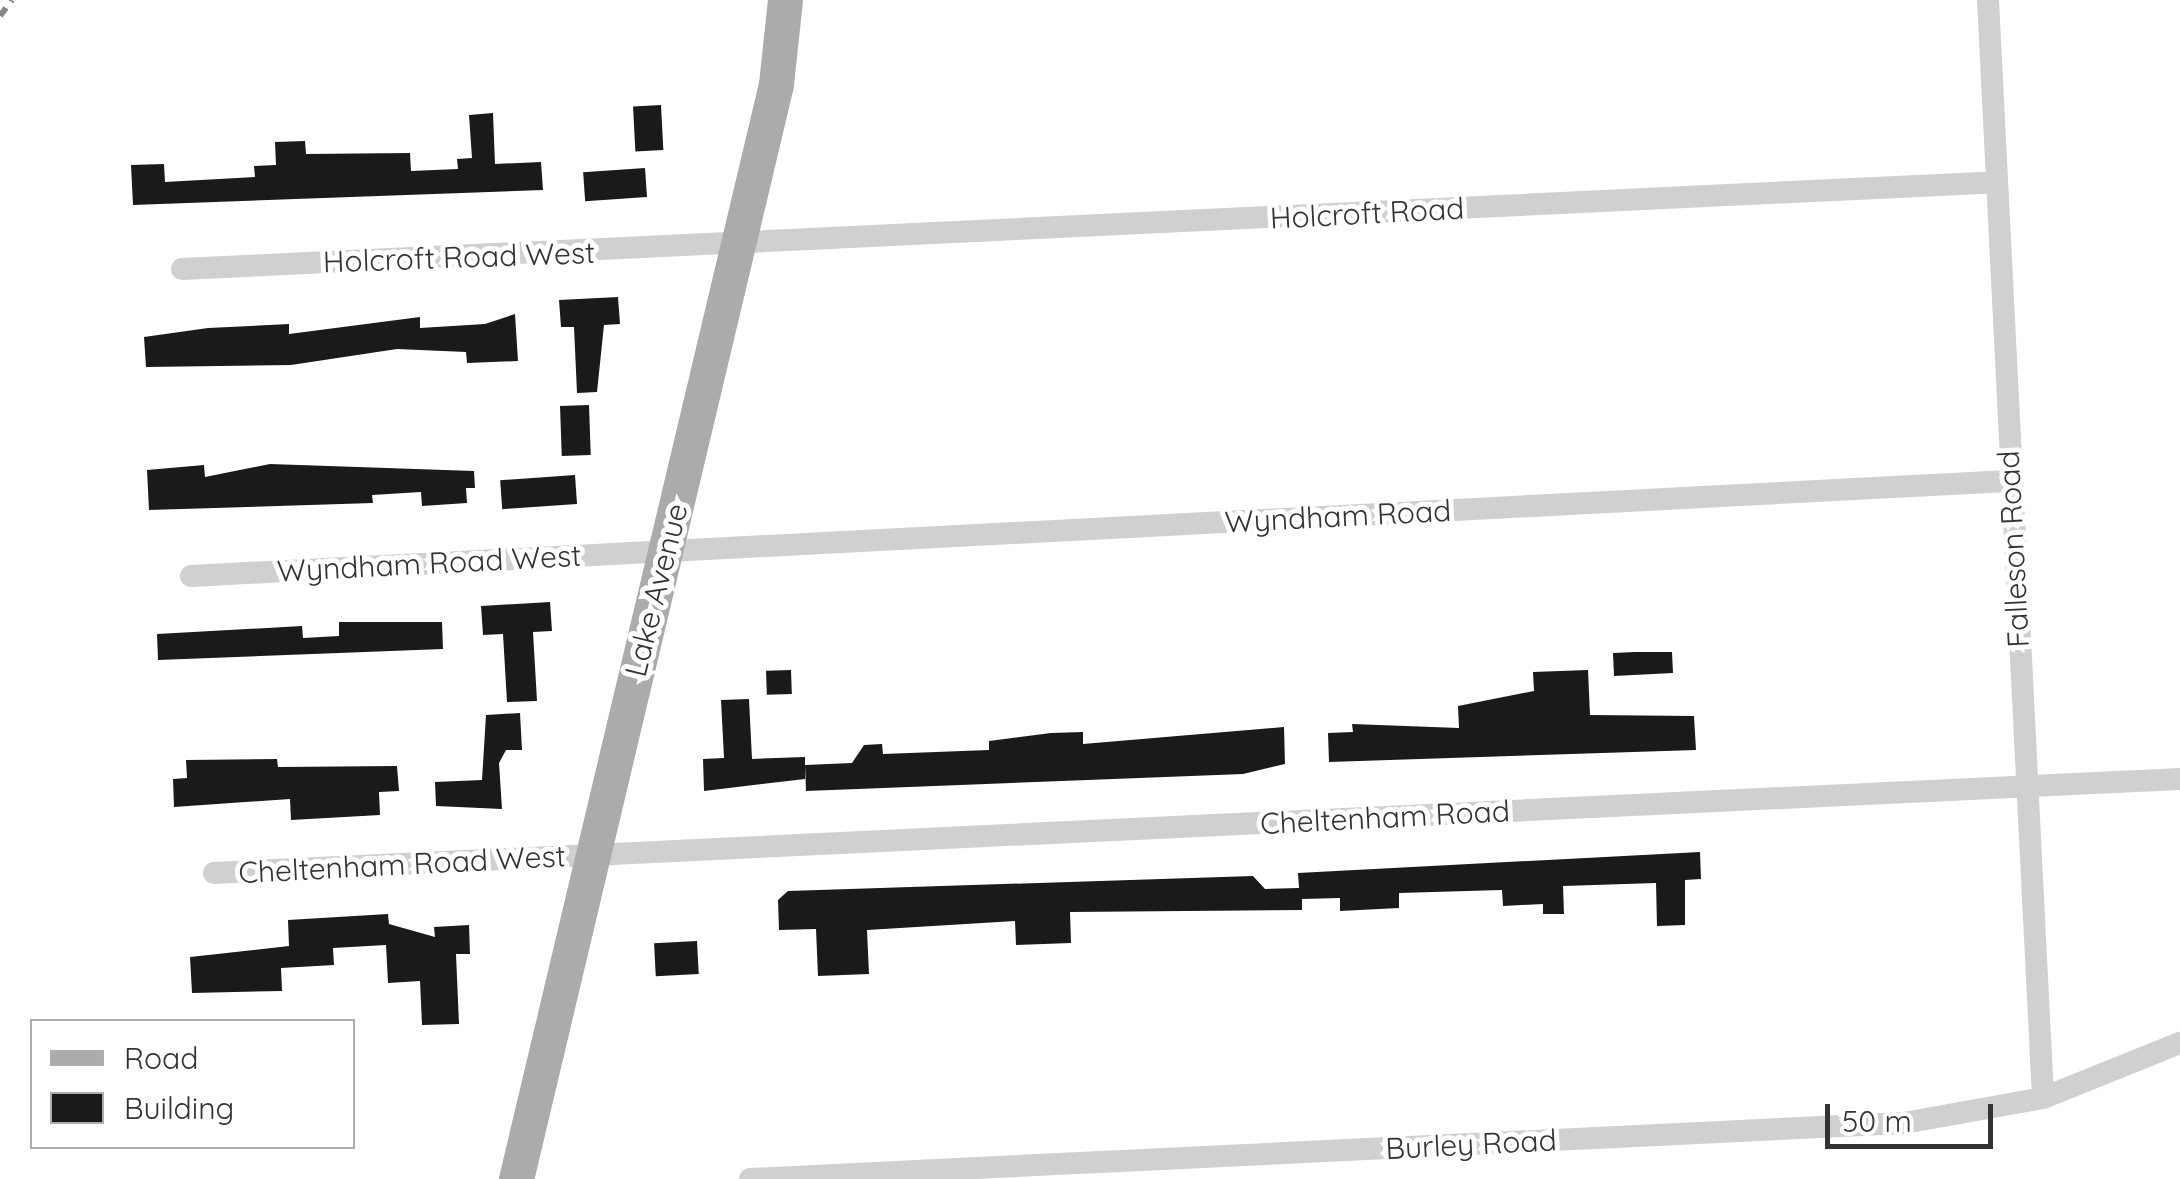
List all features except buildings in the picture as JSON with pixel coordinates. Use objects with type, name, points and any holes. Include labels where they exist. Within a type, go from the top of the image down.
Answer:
[{"type":"main road","name":"Lake Avenue","points":[[516,1179],[737,245],[785,0]]},
{"type":"street","name":"Falleson Road","points":[[1988,0],[2009,482],[2043,1098]]},
{"type":"street","name":"Holcroft Road","points":[[737,245],[1997,182]]},
{"type":"street","name":"Holcroft Road West","points":[[182,268],[737,245]]},
{"type":"street","name":"Wyndham Road","points":[[666,550],[2009,482]]},
{"type":"street","name":"Wyndham Road West","points":[[191,576],[666,550]]},
{"type":"street","name":"Cheltenham Road","points":[[590,856],[2180,779]]},
{"type":"street","name":"Cheltenham Road West","points":[[214,873],[590,856]]},
{"type":"street","name":"Burley Road","points":[[750,1179],[1904,1123],[2043,1098],[2180,1043]]},
{"type":"railway","points":[[0,16],[12,0]]}]
